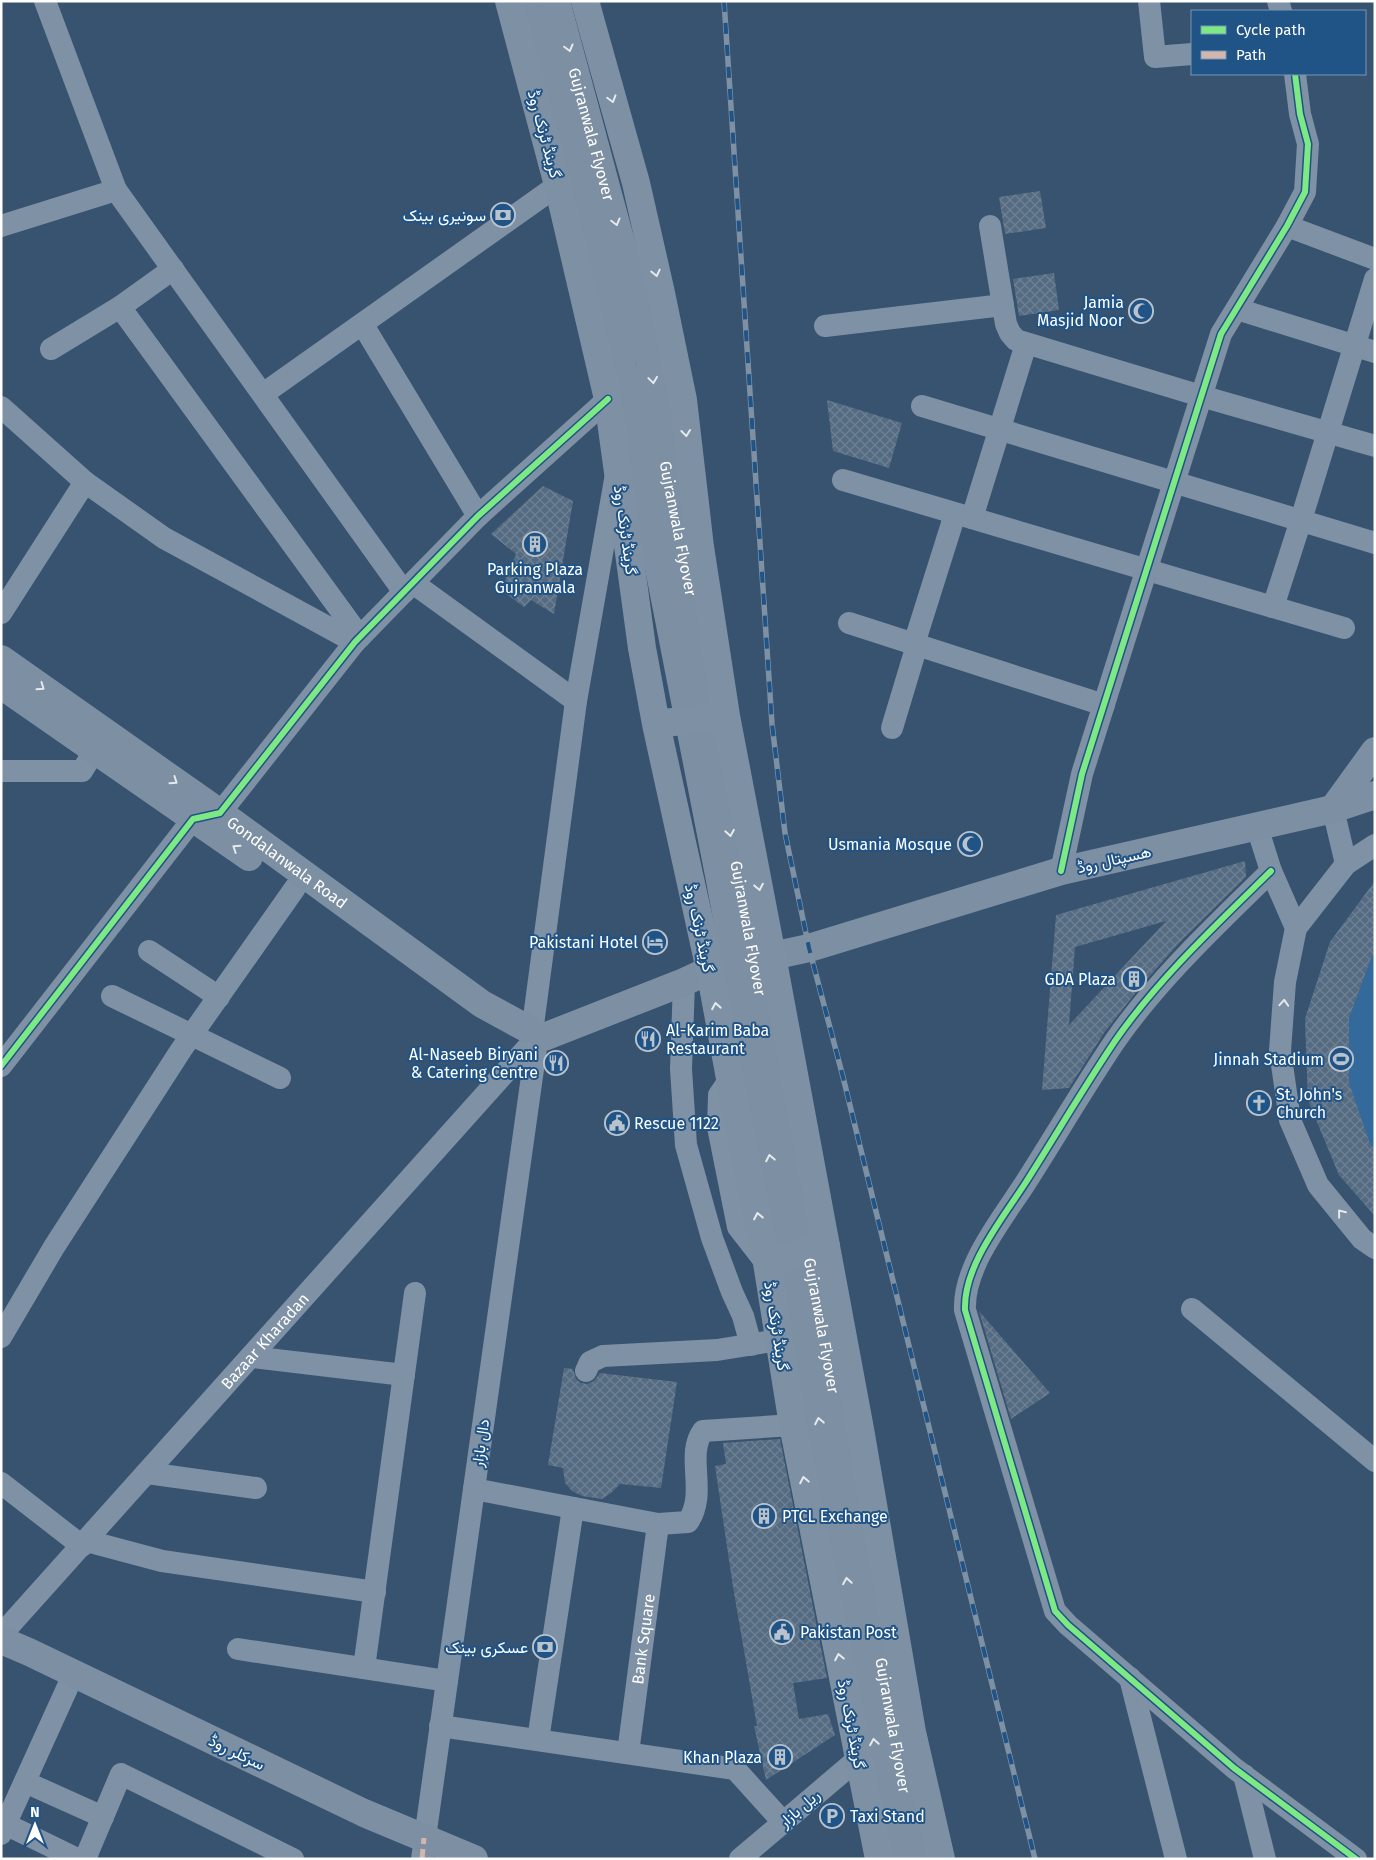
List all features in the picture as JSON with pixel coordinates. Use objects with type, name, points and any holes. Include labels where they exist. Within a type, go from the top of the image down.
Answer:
[{"type":"highway","name":"گرینڈ ٹرنک روڈ","points":[[510,1],[558,185],[608,399],[642,648],[656,724],[710,970],[767,1263],[793,1424],[879,1859]]},
{"type":"highway","points":[[584,1],[636,184],[683,400],[700,547],[726,716],[862,1439],[912,1732],[941,1859]]},
{"type":"highway","points":[[656,724],[726,716]]},
{"type":"highway","points":[[767,1263],[826,1245]]},
{"type":"main road","name":"Gujranwala Flyover","points":[[536,1],[605,275],[620,351],[648,512],[720,880],[838,1527],[893,1859]]},
{"type":"main road","name":"Gujranwala Flyover","points":[[556,1],[633,287],[650,361],[660,434],[696,618],[708,714],[821,1319],[917,1859]]},
{"type":"main road","name":"Gondalanwala Road","points":[[1,659],[220,813],[482,1004],[532,1038]]},
{"type":"main road","name":"Gondalanwala Road","points":[[1,685],[455,1001],[532,1038]]},
{"type":"main road","points":[[1333,809],[1375,751]]},
{"type":"main road","name":"ھسپتال روڈ","points":[[772,956],[830,941],[1061,871],[1333,809],[1375,795]]},
{"type":"main road","points":[[532,1038],[684,982],[710,970]]},
{"type":"main road","name":"سرکلر روڈ","points":[[1,1640],[74,1673],[364,1813],[423,1848],[474,1859]]},
{"type":"street","points":[[44,1],[116,190],[263,394],[409,587],[576,701]]},
{"type":"street","points":[[1149,1],[1155,57],[1191,54]]},
{"type":"street","points":[[1061,871],[1082,774],[1221,334],[1287,226],[1305,192],[1308,144],[1300,114],[1295,75]]},
{"type":"street","points":[[263,394],[363,325],[558,185]]},
{"type":"street","points":[[1,226],[116,190]]},
{"type":"street","points":[[990,226],[1003,305],[1010,333],[1016,340],[1375,446]]},
{"type":"street","points":[[1287,226],[1375,259]]},
{"type":"street","points":[[51,348],[120,307],[173,268]]},
{"type":"street","points":[[1273,607],[1328,432],[1365,349],[1375,279]]},
{"type":"street","points":[[825,326],[1003,305]]},
{"type":"street","points":[[120,307],[358,640]]},
{"type":"street","points":[[1237,309],[1365,349]]},
{"type":"street","points":[[363,325],[478,516]]},
{"type":"street","points":[[892,728],[916,644],[963,516],[998,430],[1026,344]]},
{"type":"street","points":[[1,1066],[193,819],[220,813],[358,640],[478,516],[608,399]]},
{"type":"street","points":[[922,406],[1375,542]]},
{"type":"street","points":[[1,407],[85,482],[164,538],[358,640]]},
{"type":"street","name":"دال بازار","points":[[423,1848],[474,1489],[576,701],[617,466]]},
{"type":"street","points":[[843,480],[1344,628]]},
{"type":"street","points":[[1,613],[85,482]]},
{"type":"street","points":[[849,623],[1104,705]]},
{"type":"street","points":[[1,771],[82,771],[95,750]]},
{"type":"street","points":[[1333,809],[1346,864]]},
{"type":"street","points":[[1257,827],[1271,871],[1296,928]]},
{"type":"street","points":[[1375,845],[1346,864],[1296,928],[1285,982],[1280,1051],[1290,1120],[1318,1185],[1362,1239],[1375,1248]]},
{"type":"street","points":[[1271,871],[1227,914],[1155,991],[1116,1041],[982,1251],[965,1296],[965,1310],[1055,1611],[1068,1626],[1244,1775],[1356,1859]]},
{"type":"street","points":[[1,1337],[54,1247],[192,1034],[295,888]]},
{"type":"street","points":[[149,951],[218,997]]},
{"type":"street","points":[[684,982],[681,1069],[686,1145],[712,1238],[743,1316],[751,1344]]},
{"type":"street","points":[[112,996],[280,1078]]},
{"type":"street","name":"Bazaar Kharadan","points":[[1,1635],[252,1357],[532,1038]]},
{"type":"street","points":[[364,1668],[415,1293]]},
{"type":"street","points":[[1192,1309],[1375,1461]]},
{"type":"street","points":[[586,1371],[590,1362],[603,1356],[717,1350],[779,1340]]},
{"type":"street","points":[[252,1357],[404,1375]]},
{"type":"street","points":[[474,1489],[658,1524],[688,1522],[698,1497],[696,1450],[697,1439],[703,1431],[793,1424]]},
{"type":"street","points":[[148,1473],[256,1488]]},
{"type":"street","points":[[1,1483],[85,1544],[162,1560],[374,1592]]},
{"type":"street","points":[[538,1740],[574,1508]]},
{"type":"street","name":"Bank Square","points":[[628,1754],[658,1524]]},
{"type":"street","points":[[238,1649],[447,1681]]},
{"type":"street","points":[[74,1673],[3,1826],[78,1859]]},
{"type":"street","points":[[1130,1678],[1176,1859]]},
{"type":"street","points":[[440,1726],[735,1769],[783,1822]]},
{"type":"street","name":"ریل بازار","points":[[740,1859],[858,1758]]},
{"type":"street","points":[[85,1859],[121,1774],[292,1859]]},
{"type":"street","points":[[1244,1775],[1266,1859]]},
{"type":"street","points":[[25,1782],[103,1817]]},
{"type":"shaded area","name":"Jinnah Stadium","points":[[1375,881],[1375,1216],[1339,1175],[1308,1100],[1305,1019],[1330,942]]},
{"type":"building","points":[[1040,191],[1046,228],[1005,234],[999,197]]},
{"type":"building","points":[[1054,273],[1059,310],[1019,316],[1013,279]]},
{"type":"building","points":[[827,400],[902,423],[889,468],[833,451]]},
{"type":"building","name":"Parking Plaza Gujranwala","points":[[543,486],[573,501],[554,614],[531,600],[524,607],[501,590],[516,554],[491,534]]},
{"type":"building","name":"GDA Plaza","points":[[1245,861],[1246,877],[1179,943],[1140,987],[1104,1033],[1069,1088],[1042,1090],[1056,915]],"holes":[[[1166,921],[1069,1025],[1075,947]]]},
{"type":"building","name":"Jinnah Stadium","points":[[1375,881],[1375,953],[1371,958],[1349,1018],[1349,1083],[1370,1144],[1375,1149],[1375,1216],[1339,1175],[1308,1100],[1305,1019],[1330,942]]},
{"type":"building","points":[[979,1311],[1050,1393],[1011,1419]]},
{"type":"building","points":[[564,1368],[573,1369],[576,1379],[581,1383],[587,1384],[594,1381],[600,1373],[677,1382],[661,1488],[620,1484],[602,1499],[582,1496],[572,1491],[565,1483],[563,1468],[548,1465]]},
{"type":"building","points":[[780,1439],[827,1678],[793,1683],[799,1719],[828,1714],[835,1735],[766,1780],[754,1726],[757,1726],[733,1587],[715,1466],[726,1464],[723,1443]]},
{"type":"railway","points":[[724,1],[772,724],[785,833],[809,948],[843,1077],[1035,1859]]},
{"type":"marked path","points":[[422,1859],[424,1838]]},
{"type":"cycle path","points":[[1061,871],[1082,774],[1221,334],[1287,226],[1305,192],[1308,144],[1300,114],[1295,75]]},
{"type":"cycle path","points":[[1,1066],[193,819],[220,813],[355,642],[478,516],[608,399]]},
{"type":"cycle path","points":[[1271,871],[1169,974],[1115,1041],[986,1243],[970,1276],[965,1310],[1055,1611],[1068,1625],[1234,1768],[1356,1859]]},
{"type":"place","name":"سونیری بینک","points":[[503,215]]},
{"type":"place","name":"Jamia Masjid Noor","points":[[1141,311]]},
{"type":"place","name":"Parking Plaza Gujranwala","points":[[535,544]]},
{"type":"place","name":"Usmania Mosque","points":[[970,844]]},
{"type":"place","name":"Pakistani Hotel","points":[[655,942]]},
{"type":"place","name":"GDA Plaza","points":[[1134,979]]},
{"type":"place","name":"Al-Karim Baba Restaurant","points":[[648,1039]]},
{"type":"place","name":"Jinnah Stadium","points":[[1341,1059]]},
{"type":"place","name":"Al-Naseeb Biryani & Catering Centre","points":[[556,1063]]},
{"type":"place","name":"St. John's Church","points":[[1259,1103]]},
{"type":"place","name":"Rescue 1122","points":[[617,1123]]},
{"type":"place","name":"PTCL Exchange","points":[[764,1516]]},
{"type":"place","name":"Pakistan Post","points":[[782,1632]]},
{"type":"place","name":"عسکری بینک","points":[[545,1647]]},
{"type":"place","name":"Khan Plaza","points":[[780,1757]]},
{"type":"place","name":"Taxi Stand","points":[[832,1816]]}]
